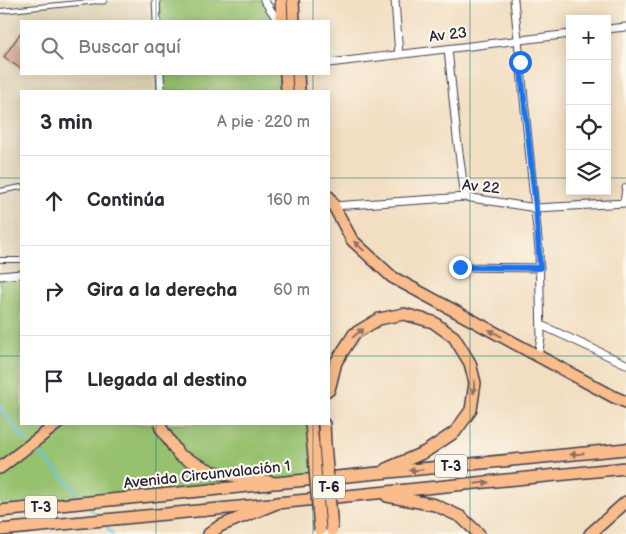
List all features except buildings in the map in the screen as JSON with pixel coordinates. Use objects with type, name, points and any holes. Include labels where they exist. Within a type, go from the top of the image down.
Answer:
[{"type":"main road","points":[[281,0],[282,20]]},
{"type":"main road","points":[[292,0],[294,20]]},
{"type":"main road","points":[[286,75],[287,90]]},
{"type":"main road","points":[[298,75],[299,90]]},
{"type":"main road","points":[[331,201],[352,240],[392,277],[626,402]]},
{"type":"main road","points":[[330,386],[336,362],[354,334],[379,319],[404,314],[433,322],[454,337],[470,363],[475,383],[471,410],[455,432],[425,452],[376,474]]},
{"type":"main road","points":[[0,468],[55,425]]},
{"type":"main road","points":[[160,425],[179,455],[213,472],[275,483]]},
{"type":"main road","name":"T-6","points":[[311,425],[326,532]]},
{"type":"main road","name":"T-6","points":[[324,425],[326,444],[326,532]]},
{"type":"main road","name":"Avenida Circunvalación 1","points":[[0,511],[626,449]]},
{"type":"main road","name":"T-3","points":[[0,530],[626,468]]},
{"type":"main road","points":[[376,494],[434,505],[461,517],[479,534]]},
{"type":"main road","points":[[590,534],[626,502]]},
{"type":"main road","points":[[209,534],[220,526],[276,503]]},
{"type":"street","points":[[98,0],[103,0]]},
{"type":"street","points":[[156,0],[157,20]]},
{"type":"street","points":[[264,0],[277,20]]},
{"type":"street","points":[[395,0],[399,55]]},
{"type":"street","points":[[514,0],[536,208],[541,324],[538,356]]},
{"type":"street","points":[[611,29],[626,28]]},
{"type":"street","name":"Av 23","points":[[330,63],[566,34]]},
{"type":"street","points":[[448,49],[465,197]]},
{"type":"street","points":[[160,75],[161,90]]},
{"type":"street","points":[[625,203],[626,188]]},
{"type":"street","name":"Av 22","points":[[331,201],[465,197],[536,208],[625,203]]},
{"type":"street","points":[[460,267],[540,268]]},
{"type":"street","points":[[0,276],[20,274]]},
{"type":"street","points":[[541,324],[626,364]]},
{"type":"lane","points":[[0,11],[98,0]]},
{"type":"lane","points":[[0,191],[20,187]]},
{"type":"lane","points":[[0,260],[20,260]]},
{"type":"shaded area","points":[[0,0],[93,0],[93,4],[142,3],[149,13],[150,20],[20,20],[20,75],[153,75],[154,90],[20,90],[20,271],[0,272]]},
{"type":"green space","points":[[156,0],[264,0],[277,20],[157,20]]},
{"type":"green space","points":[[160,75],[286,75],[287,90],[161,90]]},
{"type":"green space","points":[[20,274],[20,425],[311,425],[316,480],[0,511],[0,276]]},
{"type":"waterway","points":[[0,407],[27,442]]},
{"type":"waterway","points":[[37,450],[83,499]]},
{"type":"waterway","points":[[89,507],[99,518]]},
{"type":"waterway","points":[[104,524],[113,534]]},
{"type":"route","points":[[460,267],[540,268],[540,249],[520,62]]}]
